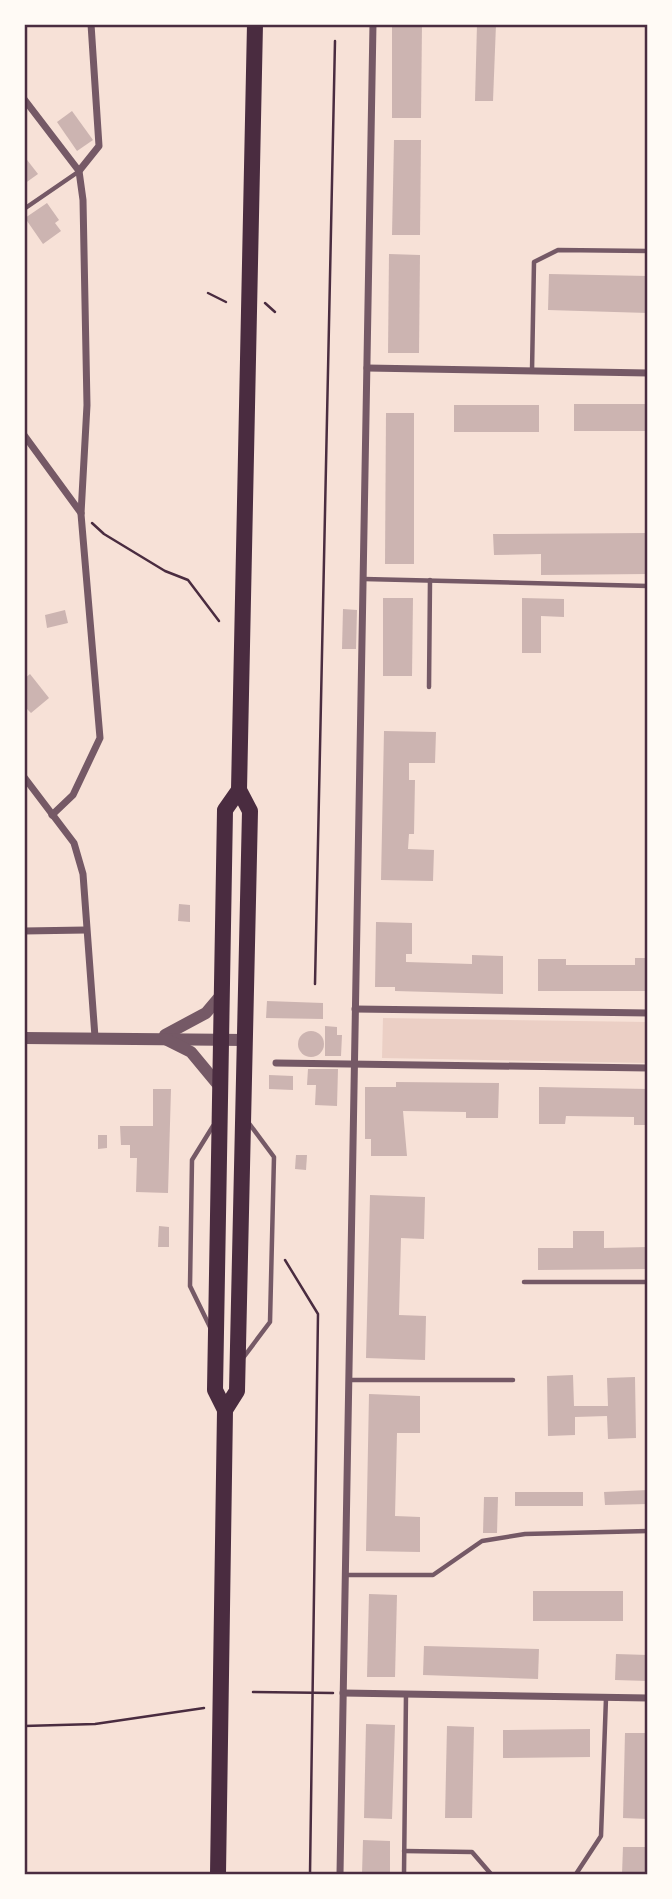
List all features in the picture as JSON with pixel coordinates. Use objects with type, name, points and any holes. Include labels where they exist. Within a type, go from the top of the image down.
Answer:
[{"type":"highway","points":[[225,1410],[237,1391],[245,1074],[250,811],[239,790],[255,24]]},
{"type":"highway","points":[[218,1874],[225,1410],[215,1390],[219,1116],[225,810],[239,790]]},
{"type":"street","points":[[79,172],[99,146],[92,24]]},
{"type":"street","points":[[340,1874],[373,24]]},
{"type":"street","points":[[24,99],[79,172],[83,200],[88,405],[81,514],[100,738],[73,795],[52,815]]},
{"type":"street","points":[[367,368],[648,373]]},
{"type":"street","points":[[24,435],[81,514]]},
{"type":"street","points":[[24,777],[74,843],[83,874],[95,1037]]},
{"type":"street","points":[[24,931],[86,930]]},
{"type":"street","points":[[161,1037],[188,1025],[222,998],[231,1010],[238,1010],[246,1001]]},
{"type":"street","points":[[355,1009],[648,1013]]},
{"type":"street","points":[[161,1037],[191,1052],[220,1080],[228,1062],[238,1062],[245,1074]]},
{"type":"street","points":[[24,1038],[161,1037],[245,1040]]},
{"type":"street","points":[[276,1063],[648,1068]]},
{"type":"street","points":[[343,1693],[648,1698]]},
{"type":"lane","points":[[24,209],[79,172]]},
{"type":"lane","points":[[532,371],[534,262],[558,250],[648,251]]},
{"type":"lane","points":[[363,579],[648,586]]},
{"type":"lane","points":[[429,687],[430,580]]},
{"type":"lane","points":[[216,1340],[190,1286],[192,1160],[219,1116]]},
{"type":"lane","points":[[238,1365],[270,1322],[274,1157],[243,1116]]},
{"type":"lane","points":[[524,1282],[648,1282]]},
{"type":"lane","points":[[349,1380],[513,1380]]},
{"type":"lane","points":[[345,1575],[433,1575],[482,1541],[525,1534],[648,1531]]},
{"type":"lane","points":[[404,1874],[406,1694]]},
{"type":"lane","points":[[576,1874],[601,1836],[606,1698]]},
{"type":"lane","points":[[404,1851],[472,1852],[491,1874]]},
{"type":"path","points":[[315,984],[335,41]]},
{"type":"path","points":[[208,293],[226,302]]},
{"type":"path","points":[[265,303],[275,312]]},
{"type":"path","points":[[81,514],[104,534],[165,571],[188,580],[219,621]]},
{"type":"path","points":[[285,1260],[318,1314],[310,1874]]},
{"type":"path","points":[[253,1692],[343,1693]]},
{"type":"path","points":[[24,1726],[95,1724],[204,1708]]},
{"type":"shaded area","points":[[383,1018],[647,1022],[647,1063],[382,1058]]},
{"type":"building","points":[[392,24],[422,24],[421,118],[392,118]]},
{"type":"building","points":[[477,24],[496,24],[493,101],[475,101]]},
{"type":"building","points":[[72,111],[93,140],[77,151],[57,122]]},
{"type":"building","points":[[394,140],[421,140],[420,235],[392,235]]},
{"type":"building","points":[[24,156],[38,174],[24,184]]},
{"type":"building","points":[[47,203],[59,220],[55,223],[61,231],[43,244],[25,218]]},
{"type":"building","points":[[389,254],[420,255],[419,353],[388,353]]},
{"type":"building","points":[[549,274],[648,276],[648,313],[548,310]]},
{"type":"building","points":[[574,404],[648,404],[648,431],[574,431]]},
{"type":"building","points":[[454,405],[539,405],[539,432],[454,432]]},
{"type":"building","points":[[386,413],[414,413],[414,564],[385,564]]},
{"type":"building","points":[[648,533],[648,574],[541,575],[541,554],[494,555],[493,534]]},
{"type":"building","points":[[383,598],[413,598],[412,676],[383,676]]},
{"type":"building","points":[[522,598],[564,599],[564,617],[541,616],[541,653],[522,653]]},
{"type":"building","points":[[343,609],[357,610],[356,649],[342,649]]},
{"type":"building","points":[[65,610],[68,623],[47,628],[45,615]]},
{"type":"building","points":[[30,674],[49,698],[31,713],[24,706],[24,679]]},
{"type":"building","points":[[384,731],[436,732],[435,763],[409,763],[409,780],[415,780],[414,834],[409,834],[408,849],[434,850],[433,881],[381,880]]},
{"type":"building","points":[[179,904],[190,905],[190,922],[178,921]]},
{"type":"building","points":[[376,922],[412,923],[412,954],[406,954],[406,962],[472,964],[472,955],[503,956],[503,994],[395,991],[395,987],[375,987]]},
{"type":"building","points":[[635,958],[648,958],[648,991],[538,991],[538,959],[566,959],[566,965],[635,965]]},
{"type":"building","points":[[267,1001],[323,1003],[323,1019],[266,1018]]},
{"type":"building","points":[[325,1026],[337,1027],[337,1035],[342,1035],[341,1056],[325,1056]]},
{"type":"building","points":[[311,1031],[320,1035],[324,1044],[320,1053],[311,1057],[302,1053],[298,1044],[302,1035]]},
{"type":"building","points":[[308,1069],[338,1069],[337,1106],[315,1105],[316,1085],[307,1085]]},
{"type":"building","points":[[269,1075],[293,1076],[293,1090],[269,1089]]},
{"type":"building","points":[[396,1082],[499,1083],[498,1118],[466,1118],[466,1112],[403,1111],[407,1156],[371,1156],[371,1139],[365,1139],[365,1087],[396,1087]]},
{"type":"building","points":[[539,1087],[648,1089],[648,1125],[634,1125],[634,1117],[566,1116],[565,1124],[539,1124]]},
{"type":"building","points":[[153,1089],[171,1089],[168,1193],[136,1192],[137,1158],[130,1158],[130,1145],[121,1145],[120,1126],[153,1126]]},
{"type":"building","points":[[98,1135],[107,1135],[107,1148],[98,1149]]},
{"type":"building","points":[[296,1155],[307,1155],[306,1170],[295,1169]]},
{"type":"building","points":[[370,1195],[425,1197],[424,1239],[401,1238],[399,1315],[426,1316],[425,1360],[366,1358]]},
{"type":"building","points":[[159,1226],[169,1227],[169,1247],[158,1247]]},
{"type":"building","points":[[573,1231],[604,1231],[604,1248],[648,1247],[648,1269],[538,1270],[538,1248],[573,1248]]},
{"type":"building","points":[[573,1375],[574,1406],[608,1406],[607,1378],[635,1377],[636,1438],[608,1439],[607,1416],[575,1417],[575,1435],[548,1436],[547,1376]]},
{"type":"building","points":[[369,1394],[420,1396],[420,1433],[397,1433],[395,1516],[420,1517],[420,1552],[366,1551]]},
{"type":"building","points":[[648,1490],[648,1504],[605,1505],[604,1492]]},
{"type":"building","points":[[515,1492],[583,1492],[583,1506],[515,1506]]},
{"type":"building","points":[[484,1497],[498,1497],[497,1533],[483,1533]]},
{"type":"building","points":[[533,1591],[623,1591],[623,1621],[533,1621]]},
{"type":"building","points":[[369,1594],[397,1595],[395,1677],[367,1677]]},
{"type":"building","points":[[424,1646],[539,1649],[538,1679],[423,1675]]},
{"type":"building","points":[[616,1654],[648,1655],[648,1681],[615,1680]]},
{"type":"building","points":[[366,1724],[395,1725],[392,1819],[364,1818]]},
{"type":"building","points":[[447,1726],[474,1727],[472,1818],[445,1818]]},
{"type":"building","points":[[590,1729],[590,1757],[503,1758],[503,1730]]},
{"type":"building","points":[[625,1733],[648,1733],[648,1819],[623,1818]]},
{"type":"building","points":[[363,1840],[390,1841],[390,1874],[362,1874]]},
{"type":"building","points":[[623,1847],[648,1847],[648,1874],[622,1874]]}]
